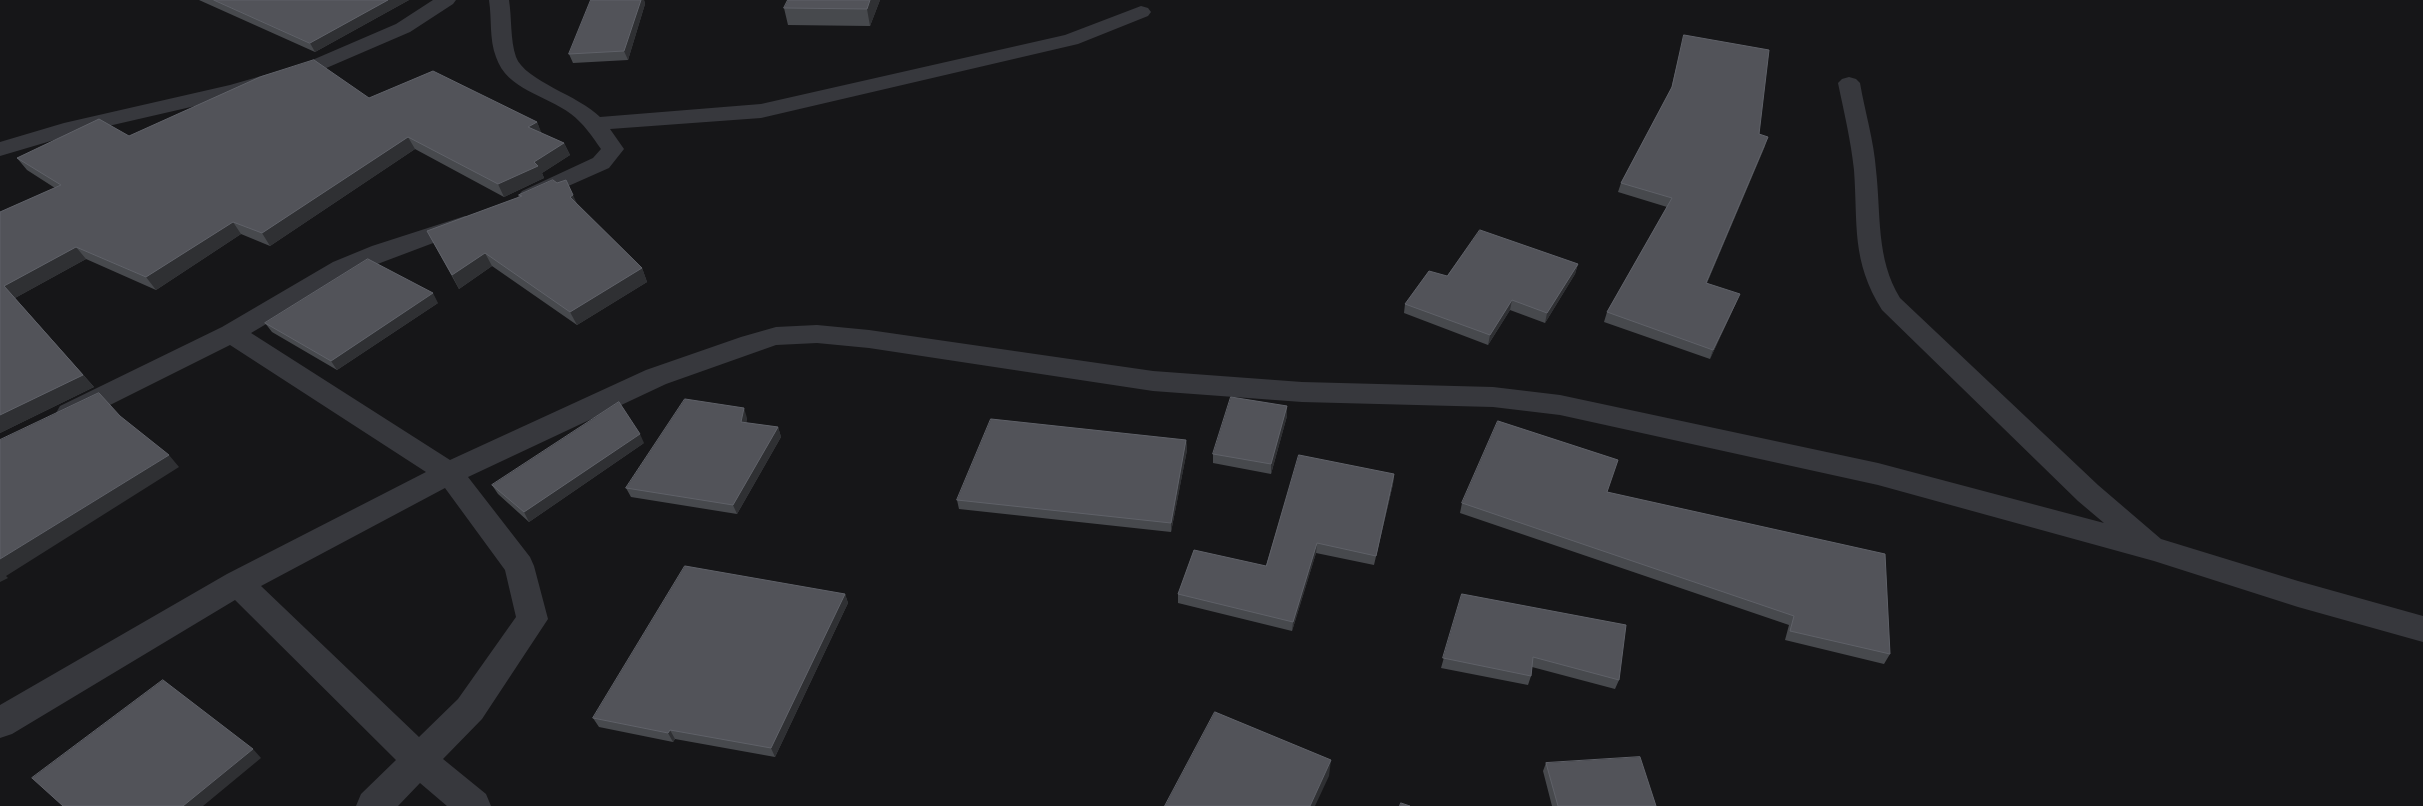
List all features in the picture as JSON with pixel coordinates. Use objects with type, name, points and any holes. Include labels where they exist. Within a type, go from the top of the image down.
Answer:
[{"type":"street","points":[[0,149],[72,128],[235,90],[310,68],[403,28],[446,0]]},
{"type":"street","points":[[52,422],[231,334],[342,268],[412,240],[498,210],[601,163],[613,149],[595,124],[578,109],[518,74],[510,65],[502,46],[499,0]]},
{"type":"street","points":[[595,124],[761,111],[1071,40],[1142,12]]},
{"type":"street","points":[[1849,82],[1865,168],[1869,242],[1873,272],[1880,289],[1890,304],[2088,493],[2154,549]]},
{"type":"street","points":[[231,334],[449,473],[519,566],[532,620],[470,709],[374,806]]},
{"type":"street","points":[[0,723],[238,583],[449,473],[583,409],[707,358],[776,336],[817,334],[1153,381],[1302,392],[1493,397],[1560,405],[1878,474],[2154,549],[2298,594],[2423,629]]},
{"type":"street","points":[[238,583],[419,760],[473,806]]},
{"type":"building","points":[[214,0],[388,0],[310,43]]},
{"type":"building","points":[[591,0],[641,0],[624,51],[569,54]]},
{"type":"building","points":[[788,0],[870,0],[867,9],[784,8]]},
{"type":"building","points":[[1684,35],[1769,50],[1759,134],[1768,137],[1706,283],[1740,294],[1713,350],[1607,312],[1672,198],[1621,183],[1672,87]]},
{"type":"building","points":[[314,60],[369,98],[433,71],[537,122],[528,127],[564,143],[534,162],[538,166],[498,184],[408,137],[262,233],[233,222],[146,277],[76,247],[4,286],[83,375],[0,415],[0,212],[61,185],[17,158],[99,119],[129,136],[260,77]]},
{"type":"building","points":[[553,180],[557,183],[566,180],[573,195],[570,197],[642,268],[570,312],[485,253],[452,275],[427,231],[522,196],[519,195]]},
{"type":"building","points":[[1480,230],[1578,264],[1547,313],[1512,300],[1490,335],[1405,304],[1429,271],[1447,276]]},
{"type":"building","points":[[368,259],[433,293],[331,361],[265,323]]},
{"type":"building","points":[[99,393],[120,416],[169,455],[0,559],[0,440]]},
{"type":"building","points":[[1231,397],[1287,406],[1271,464],[1213,454]]},
{"type":"building","points":[[685,399],[744,408],[741,422],[778,427],[733,505],[626,488]]},
{"type":"building","points":[[619,402],[640,434],[524,512],[492,485]]},
{"type":"building","points":[[991,419],[1186,440],[1171,523],[957,500]]},
{"type":"building","points":[[1498,421],[1618,460],[1607,492],[1885,554],[1890,654],[1790,631],[1794,616],[1462,503]]},
{"type":"building","points":[[1299,455],[1394,474],[1376,556],[1317,543],[1293,622],[1178,594],[1194,550],[1266,566]]},
{"type":"building","points":[[685,566],[845,594],[771,748],[670,730],[668,733],[593,718]]},
{"type":"building","points":[[1462,594],[1626,625],[1619,680],[1533,657],[1531,676],[1443,658]]},
{"type":"building","points":[[163,680],[253,749],[183,806],[63,806],[32,778]]},
{"type":"building","points":[[1215,712],[1331,760],[1310,806],[1165,806]]},
{"type":"building","points":[[1640,757],[1656,806],[1558,806],[1546,763]]}]
